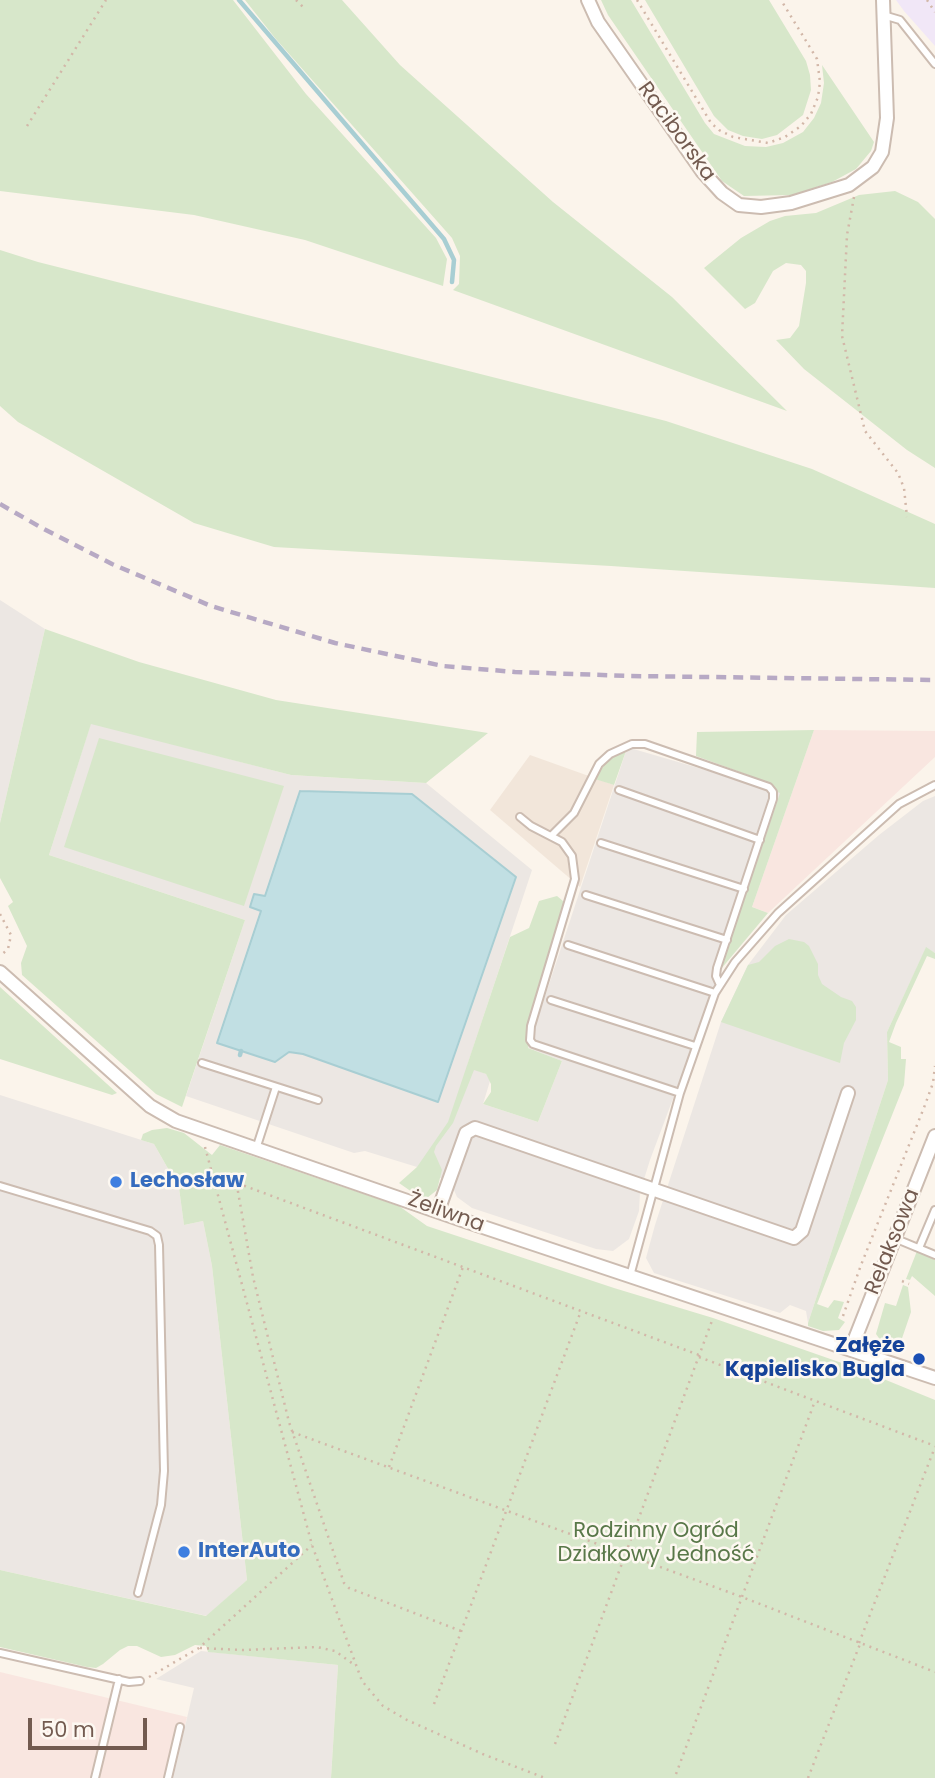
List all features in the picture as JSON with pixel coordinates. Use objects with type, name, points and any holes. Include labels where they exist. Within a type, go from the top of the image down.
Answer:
[{"type":"street","name":"Raciborska","points":[[588,0],[598,22],[702,172],[722,193],[740,205],[761,207],[790,204],[849,185],[873,167],[882,152],[887,118],[883,0]]},
{"type":"street","name":"Żeliwna","points":[[0,972],[150,1106],[176,1121],[935,1378]]},
{"type":"street","points":[[438,1211],[466,1133],[475,1128],[794,1238],[802,1231],[848,1094]]},
{"type":"street","name":"Relaksowa","points":[[851,1349],[935,1136]]},
{"type":"lane","points":[[883,15],[900,20],[935,64]]},
{"type":"lane","points":[[551,835],[574,813],[599,764],[623,746],[645,744],[769,787],[773,792],[773,799],[716,976],[720,985]]},
{"type":"lane","points":[[631,1276],[680,1093],[715,993],[735,962],[778,913],[899,804],[935,785]]},
{"type":"lane","points":[[619,790],[760,840]]},
{"type":"lane","points":[[520,817],[531,827],[551,835],[568,848],[575,879],[574,890],[531,1026],[530,1040],[533,1044],[680,1093]]},
{"type":"lane","points":[[601,843],[744,889]]},
{"type":"lane","points":[[586,895],[727,940]]},
{"type":"lane","points":[[568,946],[715,993]]},
{"type":"lane","points":[[551,1000],[695,1046]]},
{"type":"lane","points":[[202,1063],[318,1100]]},
{"type":"lane","points":[[256,1149],[276,1087]]},
{"type":"lane","points":[[0,1186],[150,1231],[157,1237],[164,1471],[161,1505],[138,1593]]},
{"type":"lane","points":[[919,1248],[935,1210]]},
{"type":"lane","points":[[894,1238],[935,1255]]},
{"type":"lane","points":[[0,1653],[119,1679],[140,1681]]},
{"type":"lane","points":[[96,1778],[119,1679]]},
{"type":"lane","points":[[168,1778],[180,1727]]},
{"type":"path","points":[[27,126],[106,0]]},
{"type":"path","points":[[296,0],[303,6]]},
{"type":"path","points":[[636,0],[711,123],[733,137],[768,144],[801,126],[811,114],[818,97],[820,82],[817,60],[781,0]]},
{"type":"path","points":[[927,0],[935,12]]},
{"type":"path","points":[[849,185],[855,198],[847,235],[842,336],[866,431],[898,473],[904,488],[907,517]]},
{"type":"path","points":[[0,914],[10,935],[8,949],[0,956]]},
{"type":"path","points":[[843,1316],[925,1105],[933,1083],[935,1066]]},
{"type":"path","points":[[203,1131],[215,1188],[312,1545],[356,1666],[367,1688],[383,1706],[485,1755],[545,1778]]},
{"type":"path","points":[[461,1631],[349,1588],[344,1583],[292,1432],[253,1277],[237,1186],[245,1185],[935,1446],[808,1778]]},
{"type":"path","points":[[389,1467],[463,1267]]},
{"type":"path","points":[[902,1281],[909,1283]]},
{"type":"path","points":[[555,1744],[717,1305]]},
{"type":"path","points":[[434,1704],[581,1311]]},
{"type":"path","points":[[676,1774],[815,1401]]},
{"type":"path","points":[[292,1432],[742,1597],[935,1672]]},
{"type":"path","points":[[140,1681],[199,1648],[312,1545]]},
{"type":"path","points":[[199,1648],[243,1650],[317,1647],[335,1651],[356,1666]]},
{"type":"shaded area","points":[[896,0],[935,0],[935,46],[904,11]]},
{"type":"shaded area","points":[[0,600],[45,629],[0,823]]},
{"type":"shaded area","points":[[91,723],[291,775],[426,783],[532,870],[467,1066],[486,1074],[490,1081],[483,1104],[538,1122],[562,1061],[528,1048],[626,751],[630,748],[781,792],[714,989],[650,1160],[640,1192],[639,1211],[629,1239],[613,1251],[596,1249],[472,1208],[457,1197],[451,1183],[417,1167],[365,1151],[354,1153],[186,1096],[245,920],[49,855]]},
{"type":"shaded area","points":[[814,730],[935,731],[935,757],[768,913],[752,907]]},
{"type":"shaded area","points":[[530,755],[614,785],[580,887],[490,810]]},
{"type":"shaded area","points":[[935,796],[935,953],[926,948],[887,1032],[888,1080],[808,1323],[806,1311],[790,1305],[780,1313],[654,1273],[646,1258],[655,1225],[721,1022],[748,965],[786,915],[879,835],[923,801]]},
{"type":"shaded area","points":[[0,1095],[154,1144],[179,1188],[184,1225],[203,1221],[212,1266],[247,1580],[207,1616],[0,1570]]},
{"type":"shaded area","points":[[201,1651],[338,1665],[331,1778],[173,1778],[194,1688],[156,1679]]},
{"type":"shaded area","points":[[0,1672],[187,1717],[173,1778],[0,1778]]},
{"type":"green space","points":[[0,0],[233,0],[306,94],[436,238],[447,259],[443,286],[305,240],[194,215],[0,191]]},
{"type":"green space","points":[[245,0],[342,0],[400,65],[553,202],[672,297],[787,411],[453,290],[459,284],[460,256],[452,238],[275,38]]},
{"type":"green space","points":[[601,0],[631,0],[714,134],[745,146],[766,147],[783,143],[803,132],[821,103],[824,83],[822,65],[874,142],[871,151],[856,169],[832,182],[792,195],[744,196],[722,181],[608,15]]},
{"type":"green space","points":[[645,0],[769,0],[806,61],[811,90],[803,115],[777,135],[762,139],[728,130],[714,116]]},
{"type":"green space","points":[[895,191],[918,202],[935,219],[935,468],[907,450],[804,369],[776,340],[790,338],[799,326],[806,283],[806,271],[801,265],[786,263],[773,271],[755,303],[745,309],[704,268],[741,238],[770,221],[785,216],[816,213],[859,195]]},
{"type":"green space","points":[[0,250],[38,262],[666,421],[812,469],[935,524],[935,588],[274,547],[194,523],[18,422],[0,406]]},
{"type":"green space","points":[[45,629],[139,662],[276,700],[488,733],[426,783],[291,775],[91,724],[49,855],[245,920],[182,1107],[156,1094],[22,975],[21,963],[27,946],[8,906],[13,902],[0,878],[0,823]]},
{"type":"green space","points":[[814,730],[752,907],[768,913],[721,969],[780,793],[775,791],[770,783],[696,756],[697,732]]},
{"type":"green space","points":[[99,738],[284,786],[244,906],[64,847]]},
{"type":"green space","points":[[626,751],[614,785],[595,779],[609,758]]},
{"type":"green space","points":[[557,896],[563,901],[563,917],[527,1032],[528,1048],[562,1061],[538,1122],[483,1104],[491,1092],[491,1084],[486,1074],[474,1070],[453,1123],[434,1152],[442,1170],[437,1190],[427,1198],[412,1192],[399,1183],[417,1167],[448,1122],[510,937],[529,928],[539,901]]},
{"type":"green space","points":[[789,939],[804,942],[809,946],[818,964],[818,975],[822,984],[852,1001],[856,1007],[856,1020],[844,1043],[840,1063],[721,1022],[748,965],[759,962],[775,946]]},
{"type":"green space","points":[[926,947],[935,953],[935,959],[927,956],[889,1042],[901,1047],[901,1059],[906,1059],[904,1085],[817,1304],[828,1308],[834,1300],[844,1302],[838,1318],[845,1322],[839,1330],[823,1331],[808,1326],[808,1323],[888,1080],[887,1032]]},
{"type":"green space","points":[[0,987],[117,1093],[112,1095],[0,1059]]},
{"type":"green space","name":"Rodzinny Ogród Działkowy Jedność","points":[[167,1128],[184,1133],[212,1155],[220,1145],[399,1206],[427,1226],[713,1318],[859,1369],[935,1400],[935,1778],[331,1778],[338,1665],[208,1652],[206,1646],[195,1645],[175,1655],[161,1657],[137,1646],[128,1646],[96,1668],[0,1647],[0,1570],[206,1616],[247,1580],[212,1266],[203,1221],[184,1225],[179,1188],[154,1144],[141,1140],[143,1134]]},
{"type":"green space","points":[[917,1251],[935,1260],[935,1296],[912,1276],[910,1280],[906,1279]]},
{"type":"green space","points":[[903,1285],[908,1287],[911,1312],[898,1350],[884,1345],[876,1334],[885,1303],[896,1306]]},
{"type":"water","points":[[300,791],[412,794],[516,877],[438,1102],[303,1054],[289,1052],[275,1062],[217,1043],[261,911],[250,907],[254,894],[265,896]]},
{"type":"waterway","points":[[239,0],[444,239],[454,260],[452,282]]},
{"type":"waterway","points":[[240,1055],[241,1051]]},
{"type":"railway","points":[[0,504],[112,564],[211,606],[335,643],[443,666],[515,672],[631,676],[935,680]]},
{"type":"place","name":"Lechosław","points":[[116,1182]]},
{"type":"place","name":"Załęże Kąpielisko Bugla","points":[[919,1359]]},
{"type":"place","name":"InterAuto","points":[[184,1552]]}]
